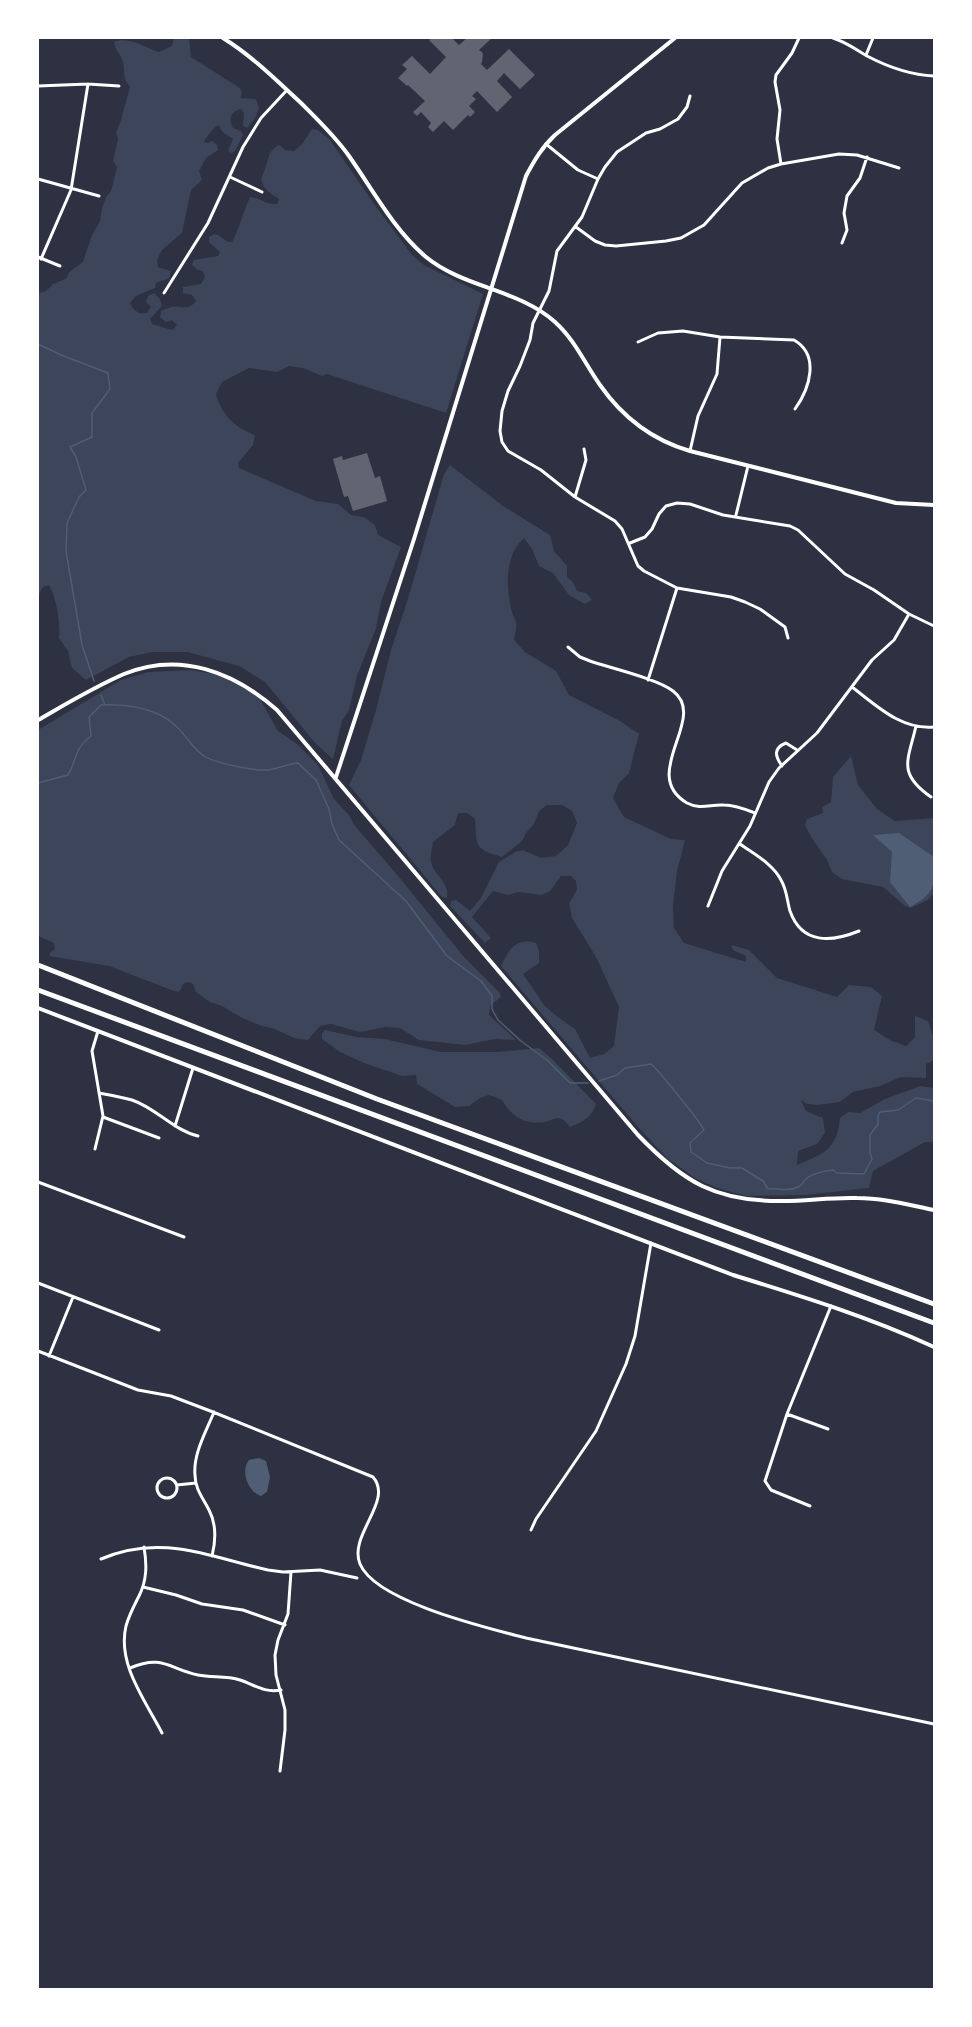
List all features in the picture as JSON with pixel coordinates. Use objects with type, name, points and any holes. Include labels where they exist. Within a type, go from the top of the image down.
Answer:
[{"type":"highway","points":[[38,965],[388,1104],[934,1304]]},
{"type":"highway","points":[[38,990],[934,1323]]},
{"type":"street","points":[[223,38],[256,62],[324,126],[348,154],[410,241],[427,257],[448,272],[539,309],[569,335],[601,387],[627,416],[648,434],[690,451],[896,503],[934,505]]},
{"type":"street","points":[[336,777],[414,539],[526,176],[546,144],[675,38]]},
{"type":"street","points":[[782,164],[777,139],[780,110],[774,82],[799,38]]},
{"type":"street","points":[[833,38],[851,45],[866,55],[914,74],[934,76]]},
{"type":"street","points":[[866,55],[873,38]]},
{"type":"street","points":[[38,86],[88,84],[119,86]]},
{"type":"street","points":[[60,267],[39,258],[71,190],[88,84]]},
{"type":"street","points":[[164,293],[207,223],[243,147],[261,118],[287,90]]},
{"type":"street","points":[[690,96],[687,107],[671,125],[635,139],[617,152],[598,179],[588,206],[576,227],[557,251],[549,291],[533,323],[530,340],[508,392],[502,411],[500,431],[502,442],[508,451],[541,470],[575,498],[615,521],[622,529],[638,566],[644,571],[677,588],[722,595],[745,602],[765,612],[785,627],[788,638]]},
{"type":"street","points":[[546,144],[578,170],[598,179]]},
{"type":"street","points":[[576,227],[595,241],[605,245],[616,246],[681,238],[704,225],[742,183],[761,171],[782,164],[839,154],[867,158],[899,168]]},
{"type":"street","points":[[842,243],[847,230],[844,213],[847,196],[860,178],[867,158]]},
{"type":"street","points":[[230,177],[262,192]]},
{"type":"street","points":[[38,179],[99,196]]},
{"type":"street","points":[[638,342],[658,333],[683,331],[720,337],[794,340],[807,351],[810,360],[802,400],[795,409]]},
{"type":"street","points":[[690,451],[698,416],[717,374],[720,337]]},
{"type":"street","points":[[575,498],[586,460],[584,450]]},
{"type":"street","points":[[736,515],[748,466]]},
{"type":"street","points":[[629,543],[645,537],[666,506],[676,502],[690,504],[723,515],[736,515],[790,526],[798,530],[845,574],[874,590],[909,614],[934,626]]},
{"type":"street","points":[[648,680],[677,588]]},
{"type":"street","points":[[708,906],[722,871],[750,826],[769,782],[782,766],[817,733],[872,660],[894,640],[909,614]]},
{"type":"street","points":[[568,647],[580,657],[648,680],[674,692],[681,698],[684,715],[669,769],[670,779],[680,797],[697,807],[723,805],[755,813]]},
{"type":"street","points":[[38,720],[124,674],[143,668],[163,665],[191,666],[233,678],[258,692],[277,710],[662,1161],[685,1178],[708,1190],[754,1201],[856,1198],[898,1202],[934,1210]]},
{"type":"street","points":[[852,687],[894,718],[916,726],[934,727]]},
{"type":"street","points":[[916,726],[907,763],[908,770],[911,780],[931,797]]},
{"type":"street","points":[[782,766],[777,758],[776,751],[779,746],[786,743],[798,751]]},
{"type":"street","points":[[740,844],[774,869],[782,881],[794,921],[802,930],[816,938],[829,940],[859,931]]},
{"type":"street","points":[[38,1008],[734,1275],[831,1306],[934,1347]]},
{"type":"street","points":[[95,1149],[103,1117],[92,1051],[98,1032]]},
{"type":"street","points":[[175,1126],[193,1068]]},
{"type":"street","points":[[99,1093],[133,1100],[180,1130],[198,1136]]},
{"type":"street","points":[[103,1117],[159,1138]]},
{"type":"street","points":[[38,1182],[184,1237]]},
{"type":"street","points":[[531,1530],[536,1519],[596,1431],[626,1364],[635,1336],[651,1243]]},
{"type":"street","points":[[38,1283],[159,1330]]},
{"type":"street","points":[[49,1356],[73,1297]]},
{"type":"street","points":[[810,1506],[771,1490],[765,1481],[787,1414],[831,1306]]},
{"type":"street","points":[[38,1351],[138,1390],[171,1396],[214,1412],[372,1477],[379,1488],[379,1496],[363,1532],[358,1558],[367,1574],[386,1588],[420,1606],[448,1617],[525,1638],[934,1724]]},
{"type":"street","points":[[212,1556],[215,1538],[213,1521],[200,1496],[196,1483],[195,1464],[214,1412]]},
{"type":"street","points":[[787,1414],[828,1429]]},
{"type":"street","points":[[165,1478],[171,1479],[177,1485],[175,1495],[169,1498],[163,1497],[158,1489],[159,1483],[165,1478]]},
{"type":"street","points":[[177,1485],[196,1483]]},
{"type":"street","points":[[101,1559],[144,1547],[167,1546],[268,1570],[291,1572],[320,1570],[357,1578]]},
{"type":"street","points":[[144,1547],[146,1572],[143,1587],[130,1615],[124,1648],[129,1669],[162,1732]]},
{"type":"street","points":[[280,1771],[285,1720],[281,1690],[276,1675],[275,1655],[289,1606],[291,1572]]},
{"type":"street","points":[[143,1587],[202,1604],[243,1610],[285,1624]]},
{"type":"street","points":[[129,1669],[142,1664],[162,1662],[200,1676],[239,1679],[265,1691],[281,1690]]},
{"type":"shaded area","points":[[174,38],[189,38],[191,57],[240,88],[242,94],[240,98],[256,99],[259,108],[247,128],[243,126],[244,113],[241,109],[232,114],[230,119],[233,128],[241,131],[243,135],[232,153],[228,151],[233,139],[223,132],[219,125],[206,138],[204,142],[212,141],[217,145],[218,150],[206,158],[199,171],[202,180],[191,190],[182,233],[162,250],[157,260],[158,267],[171,271],[169,278],[156,283],[155,288],[136,296],[130,303],[135,310],[139,313],[147,313],[151,307],[146,302],[148,296],[154,293],[160,299],[162,306],[150,319],[152,324],[172,330],[177,325],[172,320],[166,322],[160,317],[161,311],[171,307],[187,307],[196,301],[192,295],[183,293],[183,287],[201,284],[205,277],[203,271],[192,265],[194,260],[218,256],[220,252],[209,242],[209,237],[214,234],[232,242],[250,197],[277,204],[279,199],[267,190],[262,180],[269,155],[279,145],[285,150],[294,151],[312,129],[318,130],[330,140],[412,255],[424,265],[483,294],[446,413],[327,374],[322,376],[303,368],[289,366],[277,372],[249,368],[222,382],[216,394],[225,414],[241,428],[255,435],[253,445],[238,463],[239,468],[316,501],[338,504],[351,515],[364,517],[375,525],[378,535],[401,547],[381,602],[376,628],[357,676],[349,710],[342,721],[333,759],[316,744],[265,682],[239,666],[187,652],[153,652],[129,657],[86,680],[72,668],[68,651],[59,638],[57,611],[49,585],[43,587],[38,596],[38,293],[46,291],[53,284],[67,278],[69,272],[83,262],[92,235],[100,221],[106,197],[111,191],[117,167],[113,161],[118,139],[116,132],[130,87],[125,79],[123,61],[114,42],[131,41],[159,52],[172,46]]},
{"type":"shaded area","points":[[450,465],[503,506],[550,535],[554,551],[567,566],[567,577],[573,582],[577,591],[586,593],[592,600],[585,604],[569,595],[553,573],[539,566],[532,549],[524,538],[518,545],[508,571],[508,590],[516,624],[514,640],[525,652],[556,671],[569,695],[620,721],[639,734],[629,773],[619,783],[613,798],[624,817],[671,839],[685,840],[677,871],[673,907],[674,928],[684,943],[746,962],[746,956],[733,950],[731,945],[749,950],[777,978],[837,997],[849,985],[871,987],[882,996],[874,1030],[906,1046],[915,1037],[915,1016],[928,1021],[934,1039],[934,1060],[926,1064],[926,1078],[901,1077],[880,1086],[853,1092],[840,1102],[817,1105],[807,1104],[801,1100],[806,1111],[823,1118],[825,1133],[817,1144],[798,1151],[797,1165],[821,1154],[832,1144],[840,1118],[848,1112],[860,1113],[885,1099],[920,1086],[934,1088],[934,1142],[925,1142],[873,1171],[869,1188],[805,1195],[746,1196],[717,1188],[695,1178],[668,1159],[501,966],[510,950],[518,943],[536,943],[539,963],[523,974],[544,1005],[575,1029],[590,1058],[604,1054],[614,1046],[619,1007],[596,957],[572,918],[569,903],[577,890],[576,881],[571,876],[561,876],[550,891],[542,895],[518,892],[508,895],[493,891],[472,917],[491,938],[485,943],[450,906],[451,901],[456,900],[470,911],[481,898],[499,862],[515,852],[523,850],[541,858],[556,856],[568,845],[577,823],[572,811],[562,805],[547,805],[539,811],[534,824],[522,841],[502,857],[486,852],[479,846],[475,819],[467,813],[458,813],[455,825],[433,842],[431,852],[433,867],[444,883],[447,898],[442,897],[349,785],[361,760],[391,650],[444,474]]},
{"type":"shaded area","points":[[191,670],[218,675],[245,687],[260,699],[278,731],[297,744],[318,765],[334,799],[349,815],[355,826],[464,957],[500,993],[501,997],[490,1006],[489,1015],[516,1040],[495,1039],[465,1045],[419,1040],[400,1028],[385,1027],[360,1032],[331,1024],[320,1026],[308,1040],[294,1038],[242,1018],[210,1002],[196,992],[193,984],[189,982],[184,983],[179,992],[109,966],[49,956],[55,949],[54,943],[38,936],[38,730],[121,680],[149,672]]},
{"type":"shaded area","points":[[851,756],[858,785],[877,809],[895,821],[934,818],[934,893],[928,900],[911,908],[905,906],[883,887],[842,879],[832,872],[805,825],[807,819],[823,813],[822,807],[831,802],[833,777]]},
{"type":"shaded area","points":[[899,833],[934,857],[932,887],[925,897],[910,907],[890,882],[892,852],[873,835]]},
{"type":"shaded area","points":[[325,1030],[357,1037],[385,1039],[441,1052],[497,1052],[539,1048],[596,1104],[586,1118],[570,1127],[559,1118],[538,1123],[525,1121],[510,1111],[502,1100],[489,1095],[469,1106],[455,1107],[417,1084],[416,1075],[402,1076],[340,1052],[322,1039],[322,1033]]},
{"type":"shaded area","points":[[259,1458],[266,1461],[270,1477],[267,1492],[261,1496],[252,1490],[245,1475],[249,1460]]},
{"type":"building","points":[[452,38],[459,45],[467,38],[492,38],[479,50],[483,53],[481,64],[487,70],[509,49],[535,75],[520,89],[504,73],[497,81],[512,97],[497,112],[477,91],[472,96],[476,99],[469,106],[475,112],[470,117],[468,115],[453,130],[444,121],[433,132],[428,127],[431,123],[421,112],[417,116],[413,112],[425,101],[398,78],[407,69],[402,65],[412,56],[430,74],[446,57],[429,40]]},
{"type":"building","points":[[367,453],[375,478],[380,476],[387,501],[353,511],[348,496],[344,497],[333,459],[342,456],[343,460]]},
{"type":"waterway","points":[[38,344],[108,373],[110,389],[92,413],[92,437],[70,447],[76,457],[86,490],[79,497],[67,523],[66,551],[82,645],[94,681]]},
{"type":"waterway","points":[[101,695],[105,705]]},
{"type":"waterway","points":[[38,783],[68,775],[78,751],[91,736],[89,717],[101,705],[122,705],[162,716],[179,729],[194,747],[209,759],[261,770],[298,763],[316,780],[339,840],[406,901],[447,956],[481,981],[492,996],[492,1009],[498,1020],[548,1061],[570,1083],[588,1083]]},
{"type":"waterway","points":[[599,1081],[617,1075],[625,1068],[651,1064],[704,1130],[690,1143],[691,1152],[707,1163],[742,1168],[763,1181],[768,1189],[795,1188],[811,1176],[826,1171],[864,1174],[872,1159],[870,1135],[878,1124],[880,1112],[898,1110],[916,1098],[934,1101]]}]
